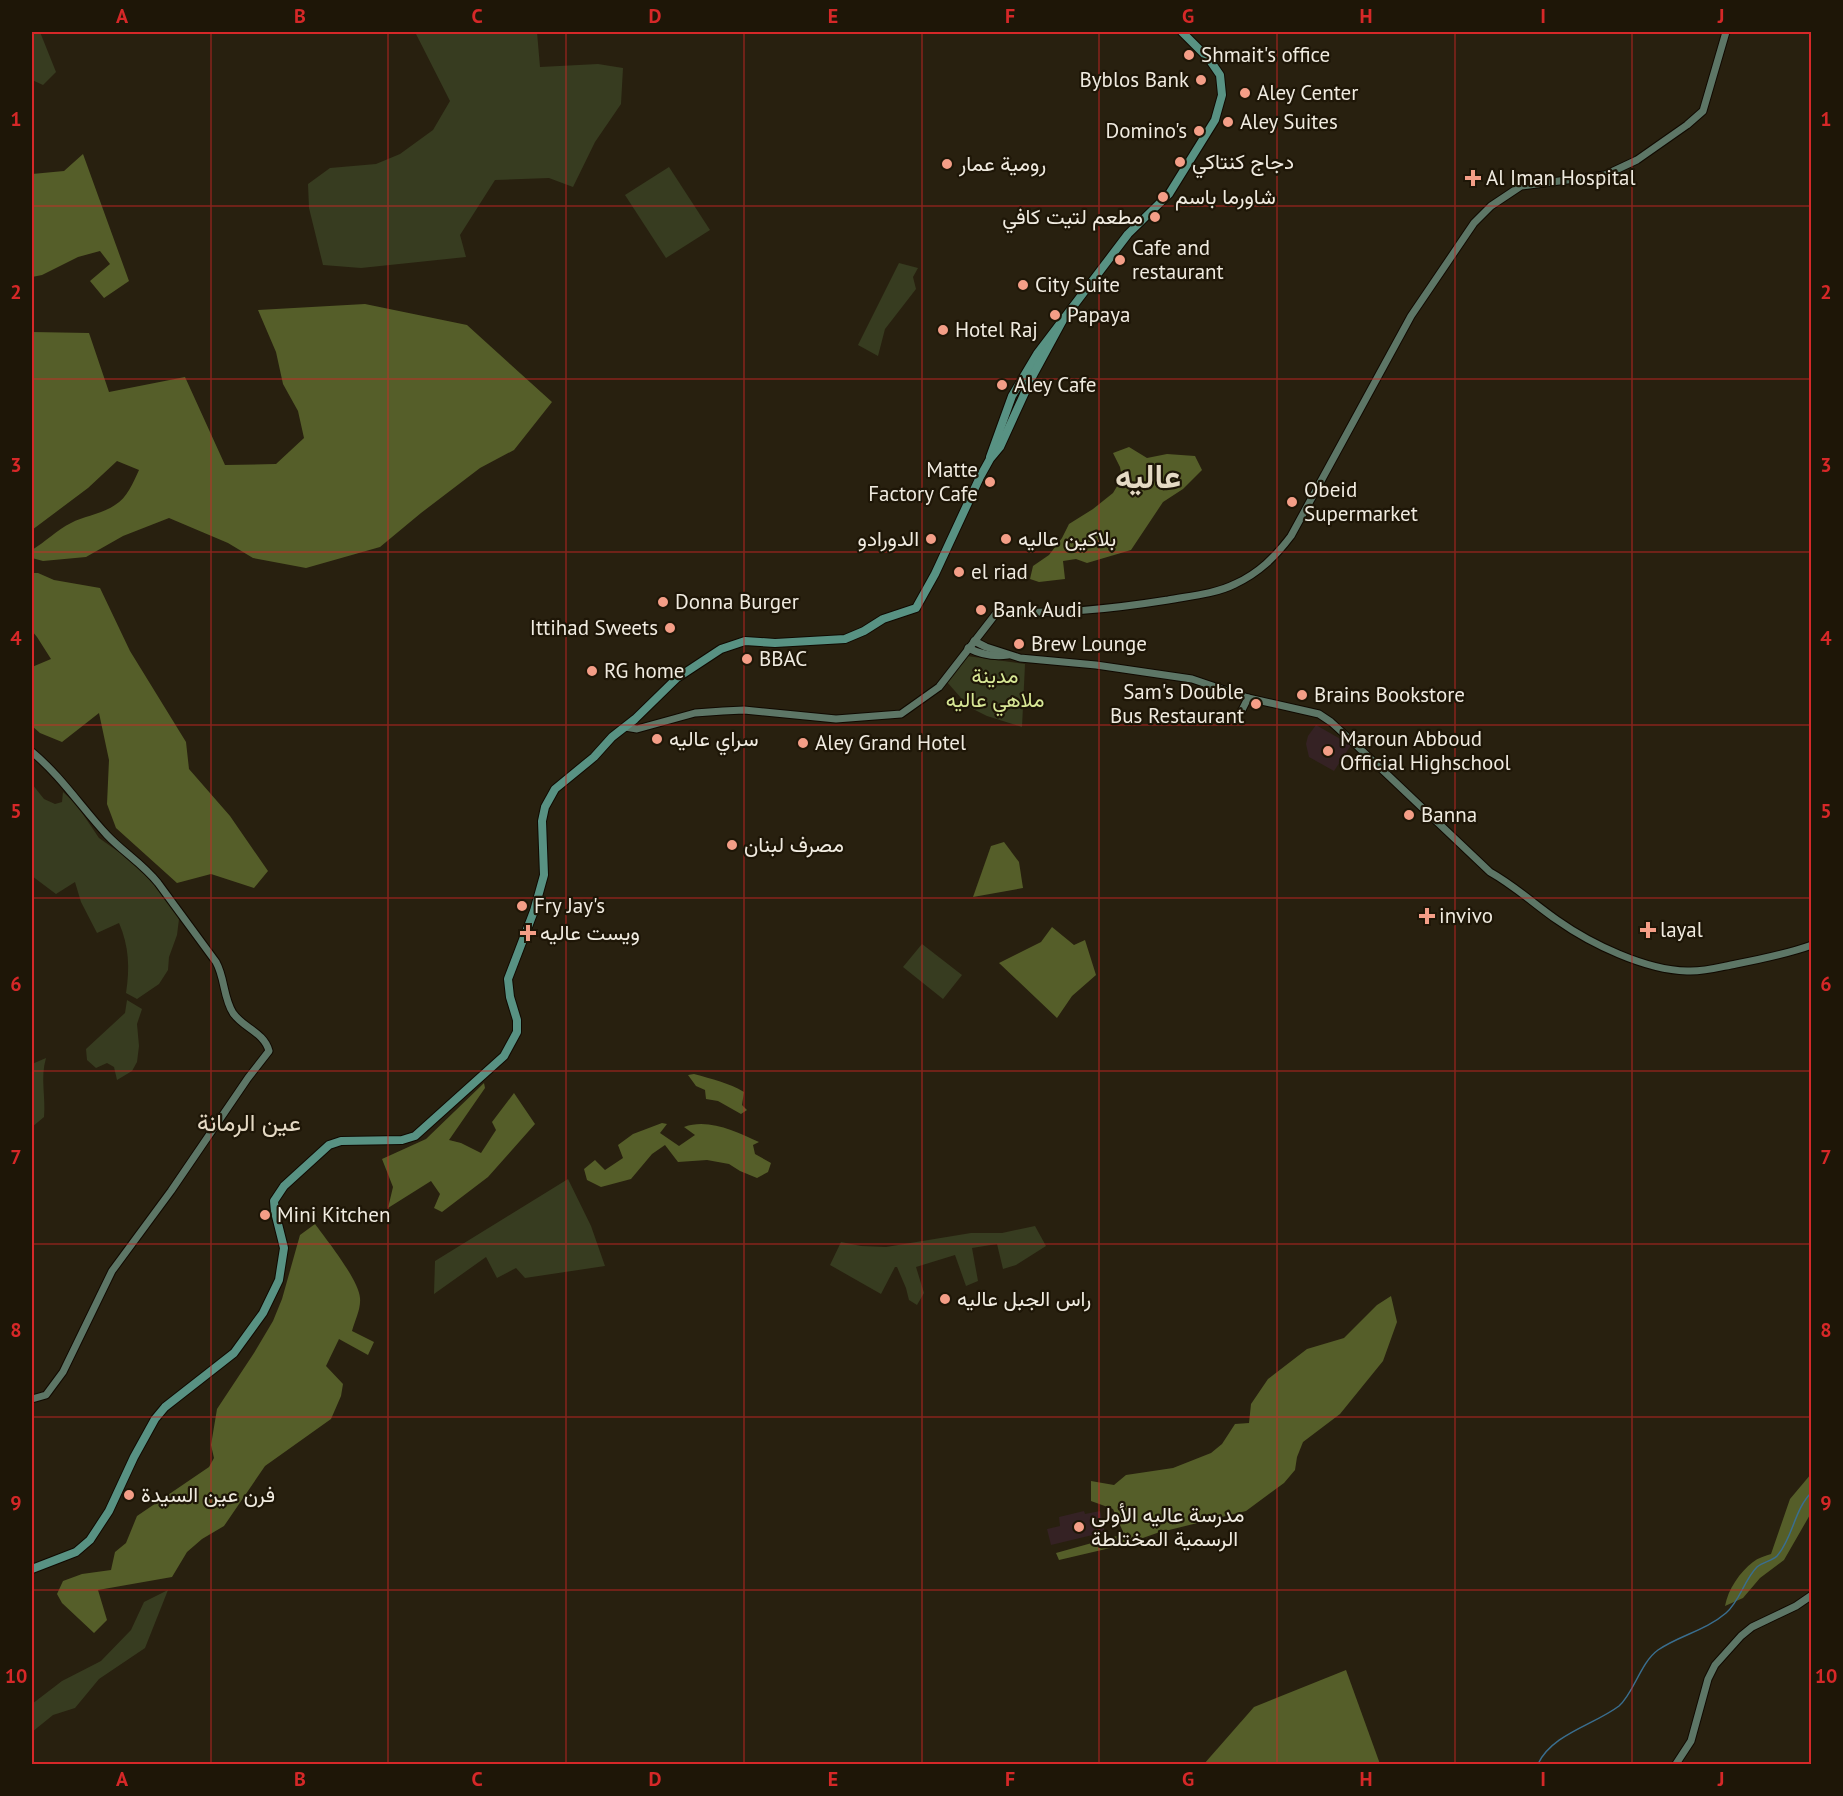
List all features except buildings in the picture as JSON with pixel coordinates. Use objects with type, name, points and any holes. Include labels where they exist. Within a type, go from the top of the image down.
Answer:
[{"type":"main road","points":[[32,1569],[76,1552],[90,1540],[109,1511],[155,1419],[165,1407],[234,1353],[263,1313],[270,1301],[284,1248],[274,1201],[284,1186],[329,1145],[341,1141],[402,1140],[415,1136],[504,1056],[517,1032],[517,1020],[510,997],[508,979],[534,911],[544,875],[542,821],[545,807],[555,789],[594,757],[612,737],[677,678],[721,649],[745,641],[775,643],[845,639],[883,619],[916,608],[935,574],[964,508],[990,459],[1006,412],[1024,374],[1050,334],[1128,234],[1169,194],[1211,129],[1222,95],[1221,81],[1216,68],[1184,32]]},
{"type":"main road","points":[[625,727],[638,729],[695,713],[744,710],[836,719],[895,716],[910,709],[939,687],[998,611],[1078,611],[1174,599],[1233,585],[1271,562],[1296,527],[1410,316],[1474,223],[1491,206],[1521,186],[1605,175],[1636,160],[1687,125],[1703,111],[1726,32]]},
{"type":"main road","points":[[990,459],[1000,447],[1028,385],[1064,318]]},
{"type":"main road","points":[[1006,412],[1016,415]]},
{"type":"main road","points":[[974,641],[985,650]]},
{"type":"main road","points":[[968,648],[985,650],[1001,656],[1096,664],[1192,678],[1248,698],[1302,709],[1324,717],[1490,872],[1509,882],[1556,920],[1581,935],[1625,955],[1665,969],[1698,971],[1774,956],[1812,945]]},
{"type":"main road","points":[[1242,710],[1248,698]]},
{"type":"main road","points":[[32,752],[58,777],[107,835],[158,883],[216,962],[221,972],[231,1011],[262,1038],[269,1051],[112,1271],[80,1340],[60,1376],[46,1395],[32,1399]]},
{"type":"main road","points":[[1676,1764],[1691,1741],[1708,1679],[1719,1660],[1740,1636],[1752,1627],[1796,1606],[1812,1595]]},
{"type":"shaded area","name":"Maroun Abboud Official Highschool","points":[[1316,725],[1351,745],[1334,771],[1309,757],[1306,744],[1308,736]]},
{"type":"shaded area","name":"مدرسة عاليه الأولى الرسمية المختلطة","points":[[1084,1511],[1085,1514],[1100,1511],[1105,1532],[1051,1545],[1047,1529],[1060,1526],[1059,1517]]},
{"type":"green space","points":[[32,32],[40,32],[56,72],[43,85],[32,80]]},
{"type":"green space","points":[[415,32],[537,32],[540,67],[598,64],[623,68],[621,104],[595,142],[573,187],[549,178],[495,180],[460,235],[466,257],[361,268],[323,265],[309,208],[308,184],[330,168],[376,164],[400,154],[433,130],[450,101]]},
{"type":"green space","points":[[83,154],[129,281],[104,298],[90,281],[110,264],[100,251],[78,257],[42,275],[32,277],[32,174],[64,171]]},
{"type":"green space","points":[[669,167],[710,230],[666,258],[625,195]]},
{"type":"green space","points":[[899,263],[918,268],[913,277],[916,289],[885,329],[878,356],[858,345]]},
{"type":"green space","points":[[365,304],[467,325],[552,402],[514,450],[480,468],[380,547],[306,568],[253,558],[228,543],[169,518],[123,536],[86,557],[43,561],[32,558],[32,550],[61,529],[104,511],[119,502],[129,490],[139,470],[117,461],[88,488],[32,530],[32,332],[89,333],[109,392],[185,377],[225,465],[276,464],[304,438],[298,411],[283,384],[276,352],[258,310]]},
{"type":"green space","points":[[1129,447],[1147,458],[1167,454],[1195,456],[1202,470],[1183,489],[1163,502],[1131,550],[1087,563],[1076,559],[1063,561],[1065,579],[1039,582],[1030,579],[1033,566],[1049,555],[1069,524],[1113,493],[1122,478],[1120,467],[1113,453]]},
{"type":"green space","points":[[32,573],[38,573],[54,580],[100,588],[130,651],[186,742],[189,769],[230,816],[268,871],[254,888],[211,874],[177,883],[116,828],[107,804],[109,760],[99,713],[62,742],[40,733],[32,726],[32,667],[51,659],[32,631]]},
{"type":"green space","name":"مدينة ملاهي عاليه","points":[[967,656],[1025,664],[1022,727],[987,716],[969,707],[947,682]]},
{"type":"green space","points":[[32,784],[44,799],[55,804],[62,802],[63,792],[76,804],[99,838],[133,862],[152,882],[169,902],[179,919],[168,970],[159,984],[137,999],[126,993],[128,957],[119,923],[97,933],[81,902],[75,882],[56,894],[32,876]]},
{"type":"green space","points":[[1004,842],[1019,862],[1023,888],[973,897],[991,846]]},
{"type":"green space","points":[[1052,927],[1074,945],[1085,940],[1096,975],[1072,996],[1057,1018],[999,963],[1041,942]]},
{"type":"green space","points":[[922,944],[962,975],[943,999],[903,967]]},
{"type":"green space","points":[[127,1000],[142,1009],[137,1024],[139,1046],[137,1062],[132,1071],[117,1080],[114,1067],[107,1063],[96,1068],[87,1060],[86,1049],[125,1013]]},
{"type":"green space","points":[[46,1058],[43,1073],[44,1117],[32,1127],[32,1064]]},
{"type":"green space","points":[[694,1074],[744,1092],[742,1105],[747,1110],[741,1114],[718,1101],[706,1099],[705,1090],[696,1086],[688,1075]]},
{"type":"green space","points":[[484,1083],[485,1088],[449,1140],[481,1153],[496,1130],[492,1122],[514,1093],[535,1124],[488,1177],[442,1212],[434,1208],[440,1194],[431,1181],[388,1208],[393,1187],[382,1159],[426,1139]]},
{"type":"green space","points":[[662,1123],[667,1124],[660,1133],[679,1146],[695,1135],[684,1127],[703,1124],[722,1127],[759,1142],[753,1145],[755,1154],[771,1163],[768,1172],[757,1178],[729,1164],[707,1160],[678,1162],[665,1145],[652,1154],[631,1179],[601,1187],[587,1180],[584,1169],[595,1160],[605,1170],[623,1158],[618,1145],[633,1134]]},
{"type":"green space","points":[[568,1179],[591,1226],[605,1266],[525,1278],[516,1268],[497,1278],[486,1257],[434,1294],[435,1261]]},
{"type":"green space","points":[[315,1224],[341,1260],[358,1290],[360,1306],[352,1331],[374,1342],[368,1355],[339,1339],[326,1366],[343,1384],[341,1396],[331,1419],[265,1466],[224,1526],[202,1539],[187,1552],[172,1577],[98,1590],[107,1620],[94,1633],[62,1603],[57,1594],[63,1581],[82,1574],[111,1570],[115,1552],[126,1543],[137,1516],[209,1467],[214,1458],[211,1445],[217,1409],[273,1321],[282,1299],[300,1235]]},
{"type":"green space","points":[[1035,1226],[1046,1246],[1016,1265],[1003,1269],[997,1244],[972,1248],[978,1281],[966,1286],[955,1255],[916,1267],[924,1293],[917,1305],[909,1300],[897,1267],[881,1294],[830,1265],[841,1242],[886,1247],[971,1233],[1002,1233]]},
{"type":"green space","points":[[1391,1296],[1397,1322],[1383,1361],[1340,1414],[1303,1442],[1295,1470],[1284,1483],[1246,1511],[1059,1560],[1056,1553],[1124,1534],[1113,1509],[1091,1501],[1091,1481],[1114,1485],[1126,1475],[1173,1468],[1211,1453],[1222,1444],[1235,1424],[1249,1423],[1251,1404],[1268,1379],[1307,1349],[1344,1338],[1377,1305]]},
{"type":"green space","points":[[1811,1474],[1811,1513],[1784,1560],[1760,1578],[1743,1598],[1725,1606],[1735,1581],[1755,1561],[1771,1554],[1790,1499]]},
{"type":"green space","points":[[168,1590],[145,1648],[99,1679],[75,1708],[53,1715],[32,1732],[32,1704],[62,1681],[101,1661],[131,1630],[144,1602]]},
{"type":"green space","points":[[1346,1670],[1380,1764],[1204,1764],[1254,1707]]},
{"type":"waterway","points":[[1538,1764],[1544,1754],[1563,1737],[1619,1706],[1629,1694],[1646,1662],[1658,1650],[1710,1624],[1726,1613],[1735,1603],[1757,1567],[1775,1558],[1782,1549],[1801,1507],[1812,1492]]},
{"type":"place","name":"Shmait's office","points":[[1189,55]]},
{"type":"place","name":"Byblos Bank","points":[[1201,80]]},
{"type":"place","name":"Aley Center","points":[[1245,93]]},
{"type":"place","name":"Aley Suites","points":[[1228,122]]},
{"type":"place","name":"Domino's","points":[[1199,131]]},
{"type":"place","name":"دجاج كنتاكي","points":[[1180,162]]},
{"type":"place","name":"رومية عمار","points":[[947,164]]},
{"type":"place","name":"Al Iman Hospital","points":[[1473,178]]},
{"type":"place","name":"شاورما باسم","points":[[1163,197]]},
{"type":"place","name":"مطعم لتيت كافي","points":[[1155,217]]},
{"type":"place","name":"Cafe and restaurant","points":[[1120,260]]},
{"type":"place","name":"City Suite","points":[[1023,285]]},
{"type":"place","name":"Papaya","points":[[1055,315]]},
{"type":"place","name":"Hotel Raj","points":[[943,330]]},
{"type":"place","name":"Aley Cafe","points":[[1002,385]]},
{"type":"place","name":"Matte Factory Cafe","points":[[990,482]]},
{"type":"place","name":"Obeid Supermarket","points":[[1292,502]]},
{"type":"place","name":"الدورادو","points":[[931,539]]},
{"type":"place","name":"بلاكين عاليه","points":[[1006,539]]},
{"type":"place","name":"el riad","points":[[959,572]]},
{"type":"place","name":"Donna Burger","points":[[663,602]]},
{"type":"place","name":"Bank Audi","points":[[981,610]]},
{"type":"place","name":"Ittihad Sweets","points":[[670,628]]},
{"type":"place","name":"Brew Lounge","points":[[1019,644]]},
{"type":"place","name":"BBAC","points":[[747,659]]},
{"type":"place","name":"RG home","points":[[592,671]]},
{"type":"place","name":"Brains Bookstore","points":[[1302,695]]},
{"type":"place","name":"Sam's Double Bus Restaurant","points":[[1256,704]]},
{"type":"place","name":"سراي عاليه","points":[[657,739]]},
{"type":"place","name":"Aley Grand Hotel","points":[[803,743]]},
{"type":"place","name":"Maroun Abboud Official Highschool","points":[[1328,751]]},
{"type":"place","name":"Banna","points":[[1409,815]]},
{"type":"place","name":"مصرف لبنان","points":[[732,845]]},
{"type":"place","name":"Fry Jay's","points":[[522,906]]},
{"type":"place","name":"invivo","points":[[1427,916]]},
{"type":"place","name":"layal","points":[[1648,930]]},
{"type":"place","name":"ويست عاليه","points":[[528,933]]},
{"type":"place","name":"Mini Kitchen","points":[[265,1215]]},
{"type":"place","name":"راس الجبل عاليه","points":[[945,1299]]},
{"type":"place","name":"فرن عين السيدة","points":[[129,1495]]},
{"type":"place","name":"مدرسة عاليه الأولى الرسمية المختلطة","points":[[1079,1527]]},
{"type":"district","name":"عاليه","points":[[1148,476]]},
{"type":"district","name":"عين الرمانة","points":[[249,1123]]}]
